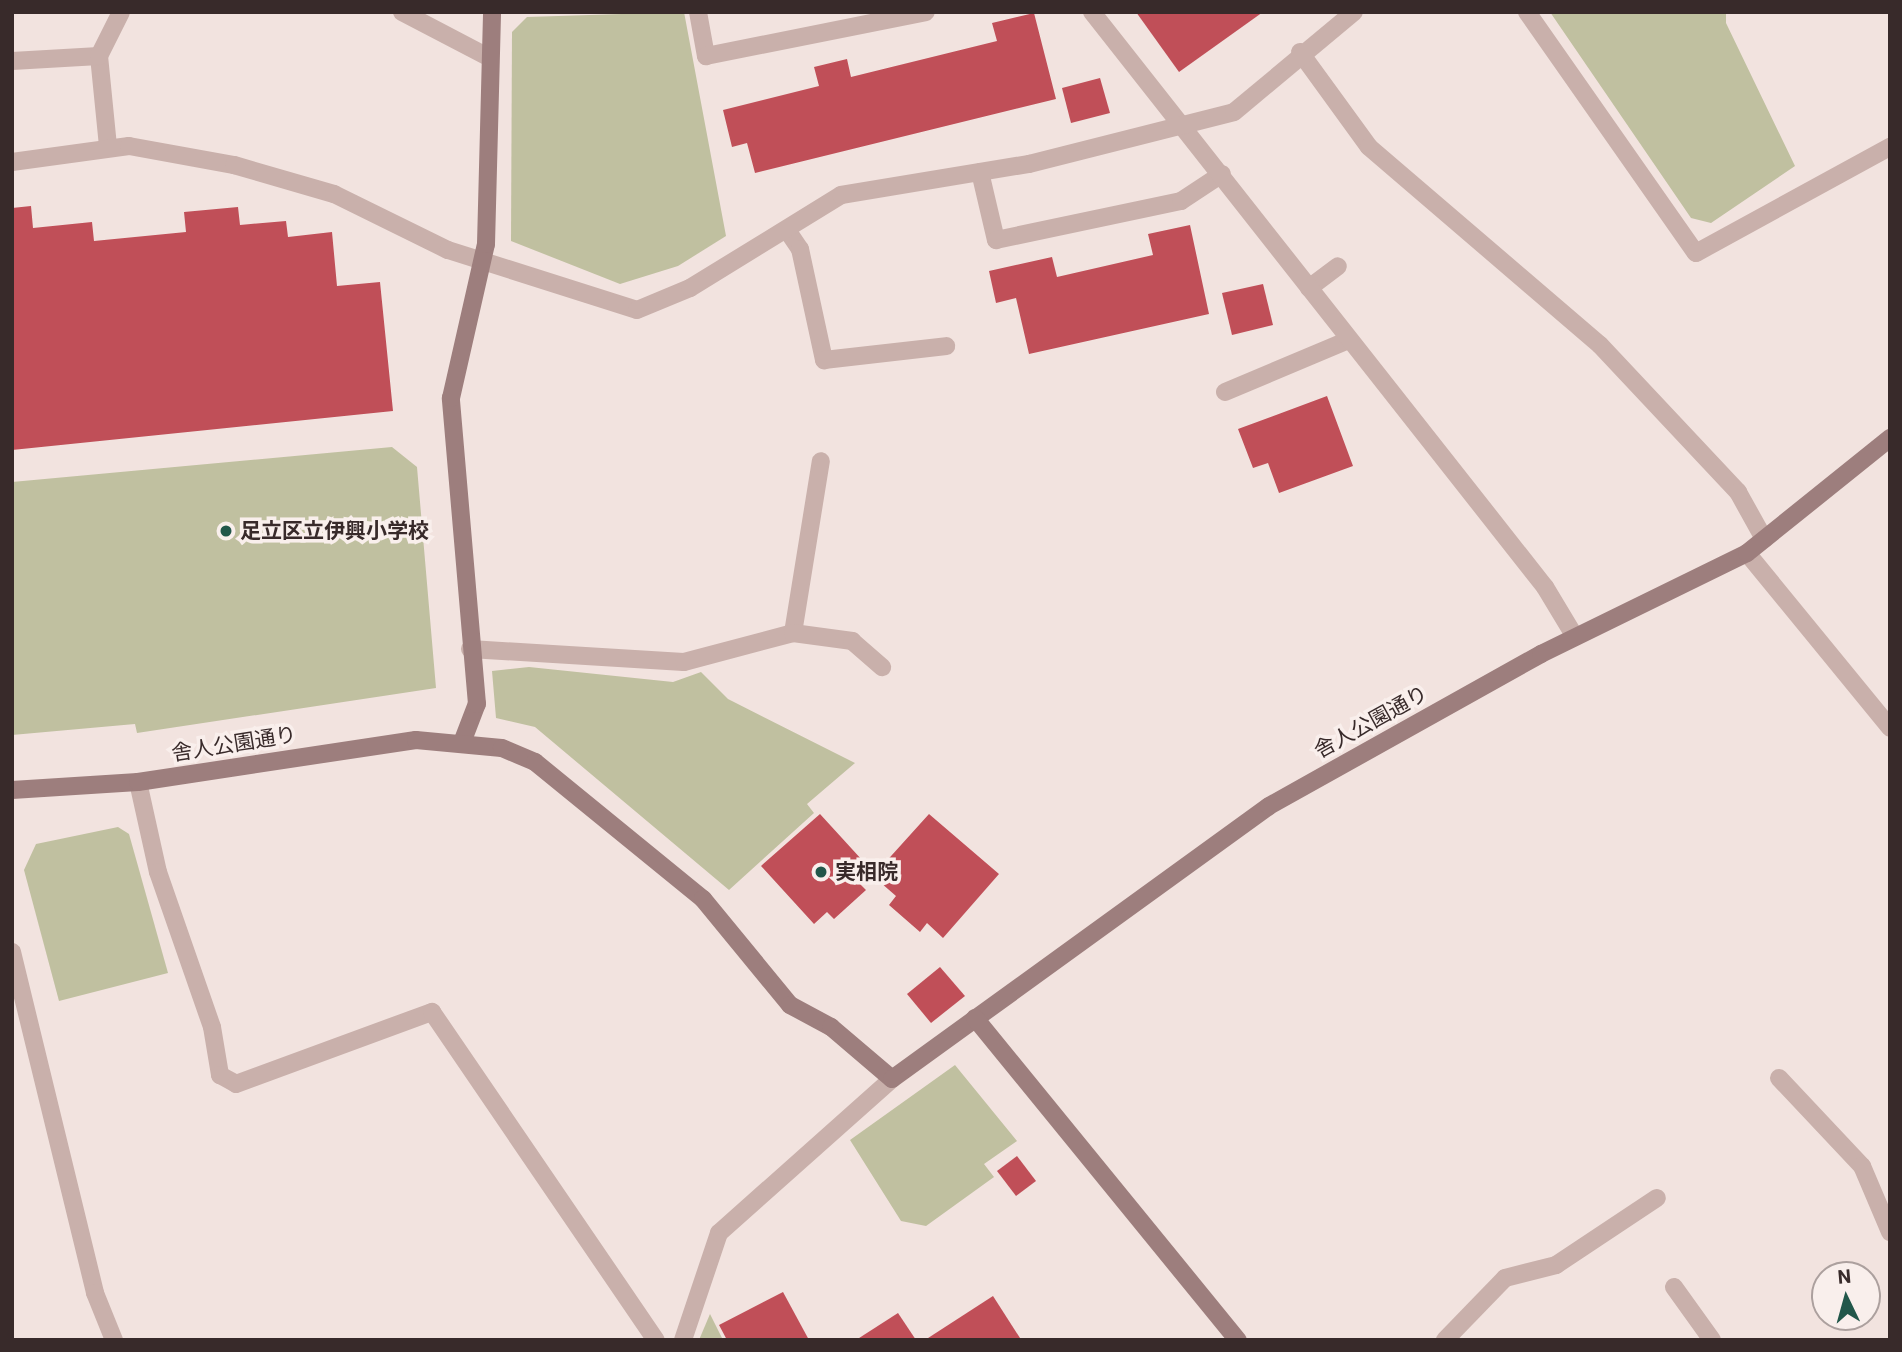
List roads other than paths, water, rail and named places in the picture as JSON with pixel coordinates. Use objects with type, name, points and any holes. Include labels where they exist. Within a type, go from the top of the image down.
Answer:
[{"type":"street","points":[[108,146],[99,57],[121,12]]},
{"type":"street","points":[[402,12],[490,58]]},
{"type":"street","points":[[463,740],[477,704],[470,649],[452,398],[483,259],[492,12]]},
{"type":"street","points":[[698,12],[706,56],[926,12]]},
{"type":"street","points":[[1092,12],[1545,587],[1575,638]]},
{"type":"street","points":[[12,162],[108,146],[234,165],[334,194],[448,250],[637,310],[690,288],[841,195],[980,173],[1186,128],[1253,103],[1300,52],[1354,12]]},
{"type":"street","points":[[1527,12],[1696,253],[1890,147]]},
{"type":"street","points":[[1300,52],[1369,146],[1609,355],[1738,492],[1764,539]]},
{"type":"street","points":[[12,61],[99,57]]},
{"type":"street","points":[[980,173],[996,240],[1181,201],[1222,174]]},
{"type":"street","points":[[787,230],[800,249],[824,360],[946,346]]},
{"type":"street","points":[[1309,288],[1338,266]]},
{"type":"street","points":[[1225,391],[1349,340]]},
{"type":"street","name":"舎人公園通り","points":[[12,790],[138,782],[416,740],[463,740],[534,762],[703,900],[790,1004],[831,1027],[892,1079],[1269,806],[1575,638],[1748,553],[1890,438]]},
{"type":"street","points":[[793,633],[821,461]]},
{"type":"street","points":[[1748,553],[1890,728]]},
{"type":"street","points":[[470,649],[684,662],[793,633],[852,641],[882,667]]},
{"type":"street","points":[[138,782],[158,872],[212,1027],[220,1075],[236,1084],[432,1012],[656,1340]]},
{"type":"street","points":[[12,952],[88,1266],[114,1340]]},
{"type":"street","points":[[975,1018],[1238,1340]]},
{"type":"street","points":[[1779,1078],[1862,1166],[1890,1231]]},
{"type":"street","points":[[683,1340],[719,1233],[892,1079]]},
{"type":"street","points":[[1445,1340],[1505,1278],[1556,1265],[1657,1198]]},
{"type":"street","points":[[1674,1287],[1712,1340]]},
{"type":"place","name":"足立区立伊興小学校","points":[[226,531]]},
{"type":"place","name":"実相院","points":[[821,872]]}]
